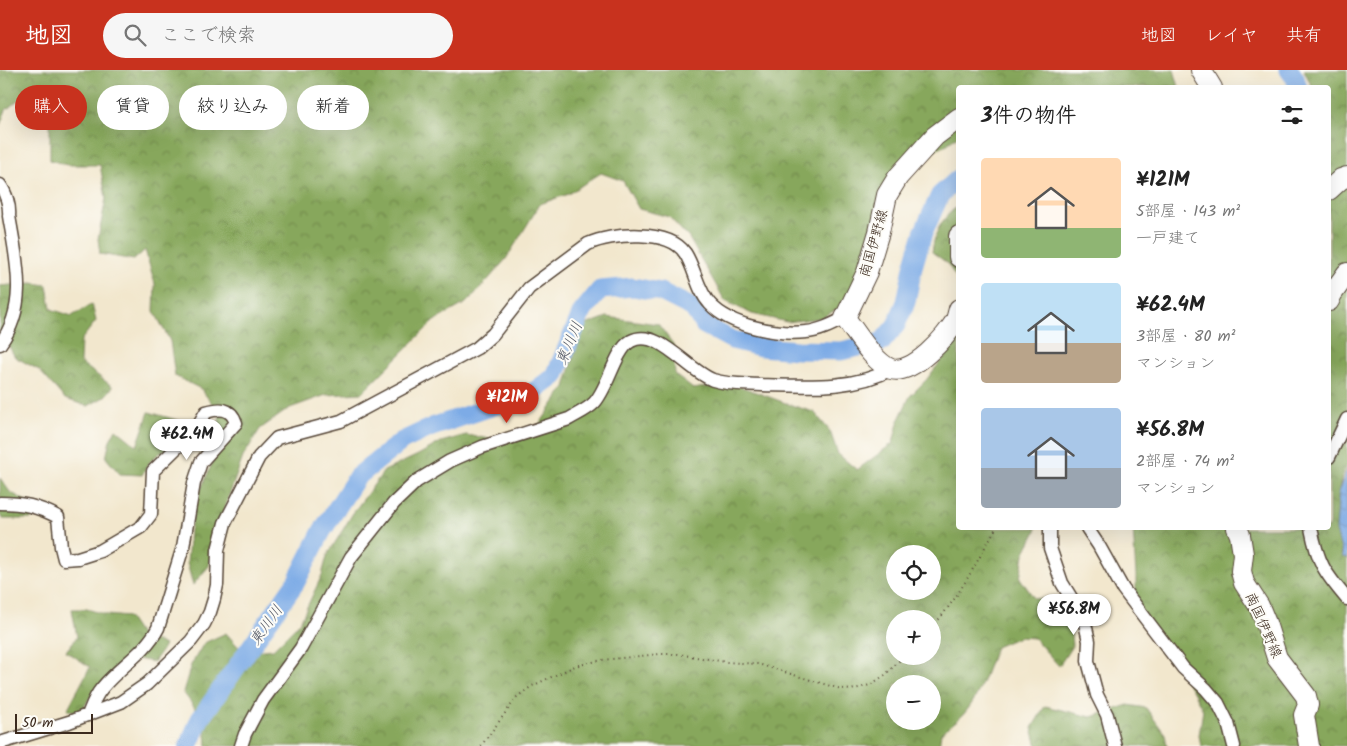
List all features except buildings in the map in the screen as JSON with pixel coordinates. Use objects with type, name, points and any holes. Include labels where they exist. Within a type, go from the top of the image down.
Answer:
[{"type":"main road","points":[[1200,70],[1210,85]]},
{"type":"main road","name":"南国伊野線","points":[[848,322],[867,272],[879,232],[887,195],[898,177],[934,136],[956,120]]},
{"type":"main road","points":[[1331,188],[1341,179],[1347,177]]},
{"type":"main road","points":[[1331,296],[1347,273]]},
{"type":"main road","points":[[848,322],[885,364],[902,368],[911,365],[934,350],[956,319]]},
{"type":"main road","name":"南国伊野線","points":[[1238,530],[1243,554],[1241,571],[1244,583],[1259,606],[1277,658],[1306,696],[1308,705],[1304,715],[1308,746]]},
{"type":"street","points":[[0,185],[4,191],[10,212],[19,287],[16,309],[0,344]]},
{"type":"street","points":[[0,743],[88,715],[121,702],[146,684],[191,641],[204,624],[210,612],[217,586],[218,550],[225,523],[259,457],[277,438],[340,421],[477,348],[493,334],[530,288],[588,244],[597,240],[627,235],[652,237],[675,244],[684,251],[708,303],[733,321],[765,329],[790,332],[806,332],[848,322]]},
{"type":"street","points":[[241,746],[245,734],[263,700],[302,648],[351,556],[394,503],[417,481],[450,460],[482,447],[569,419],[581,412],[594,403],[602,392],[622,350],[631,342],[647,338],[661,344],[711,380],[730,384],[796,386],[842,384],[883,374],[885,364]]},
{"type":"street","points":[[0,503],[20,503],[42,509],[58,517],[64,559],[78,558],[100,551],[141,528],[151,514],[153,472],[196,429],[206,412],[217,408],[229,411],[234,417],[236,423],[201,462],[194,483],[183,547],[158,628],[153,638],[143,650],[102,687],[88,715]]},
{"type":"street","points":[[1331,453],[1347,419]]},
{"type":"street","points":[[1050,530],[1050,548],[1062,583],[1084,619],[1089,641],[1088,661],[1098,695],[1107,715],[1115,746]]},
{"type":"street","points":[[1088,530],[1123,589],[1183,668],[1218,703],[1228,723],[1234,746]]},
{"type":"street","points":[[1311,530],[1316,554],[1326,573],[1347,599]]},
{"type":"path","points":[[941,618],[968,577],[995,530]]},
{"type":"path","points":[[480,746],[517,697],[532,686],[576,666],[602,660],[678,654],[726,662],[758,664],[837,688],[851,690],[870,685],[885,675],[895,665]]},
{"type":"green space","points":[[0,70],[1174,70],[1178,85],[956,85],[956,137],[946,145],[927,154],[900,181],[850,302],[821,318],[787,322],[752,314],[725,301],[689,238],[669,217],[639,209],[623,181],[601,173],[568,194],[540,204],[506,259],[487,281],[466,303],[434,321],[362,393],[326,395],[290,408],[260,429],[243,457],[218,528],[209,566],[193,585],[187,563],[190,530],[196,500],[214,459],[220,414],[201,389],[175,376],[170,341],[154,311],[155,284],[145,250],[134,260],[100,254],[98,239],[106,198],[100,165],[67,165],[50,160],[50,130],[87,130],[87,85],[15,85],[15,102],[6,110],[0,125]]},
{"type":"green space","points":[[1304,70],[1347,70],[1347,466],[1340,486],[1338,510],[1342,556],[1347,558],[1347,746],[1201,746],[1199,735],[1203,710],[1136,602],[1133,530],[1331,530],[1331,85],[1311,85]]},
{"type":"green space","points":[[956,208],[956,277],[947,263],[932,252],[937,231],[948,215]]},
{"type":"green space","points":[[32,283],[47,285],[51,309],[72,316],[92,304],[96,321],[81,340],[80,362],[113,387],[104,397],[88,406],[65,399],[39,370],[15,357],[0,331],[0,286]]},
{"type":"green space","points":[[607,317],[658,324],[673,344],[675,375],[693,389],[718,385],[742,387],[814,412],[830,431],[838,454],[857,470],[893,443],[899,419],[910,396],[927,379],[943,358],[956,336],[956,530],[1036,530],[1024,554],[1020,578],[1034,598],[1058,602],[1070,621],[1072,646],[1059,666],[1034,638],[1019,637],[996,647],[974,700],[958,720],[941,733],[939,746],[207,746],[203,724],[183,692],[191,665],[204,643],[226,633],[243,652],[273,649],[300,622],[322,575],[327,556],[353,513],[384,471],[441,442],[466,435],[491,439],[537,428],[565,387],[583,326]]},
{"type":"green space","points":[[149,412],[187,423],[185,431],[178,441],[151,461],[142,475],[120,474],[106,458],[110,440],[116,429],[137,446]]},
{"type":"green space","points":[[0,478],[10,492],[40,509],[31,519],[3,519],[0,516]]},
{"type":"green space","points":[[72,609],[87,609],[107,615],[128,617],[140,635],[165,645],[154,662],[126,657],[89,699],[81,712],[67,710],[90,667],[66,651],[77,637]]},
{"type":"green space","points":[[1128,705],[1146,708],[1165,734],[1167,746],[1037,746],[1032,728],[1045,706],[1091,717]]},
{"type":"water","points":[[1347,469],[1347,558],[1343,557],[1336,530],[1339,490]]},
{"type":"waterway","name":"東川川","points":[[1289,70],[1297,85]]},
{"type":"waterway","name":"東川川","points":[[188,746],[200,719],[296,582],[322,531],[357,477],[402,441],[432,427],[532,393],[555,376],[582,312],[600,290],[633,287],[661,292],[693,308],[704,325],[732,340],[761,347],[841,351],[882,342],[896,325],[906,302],[913,267],[923,233],[940,195],[956,181]]}]
